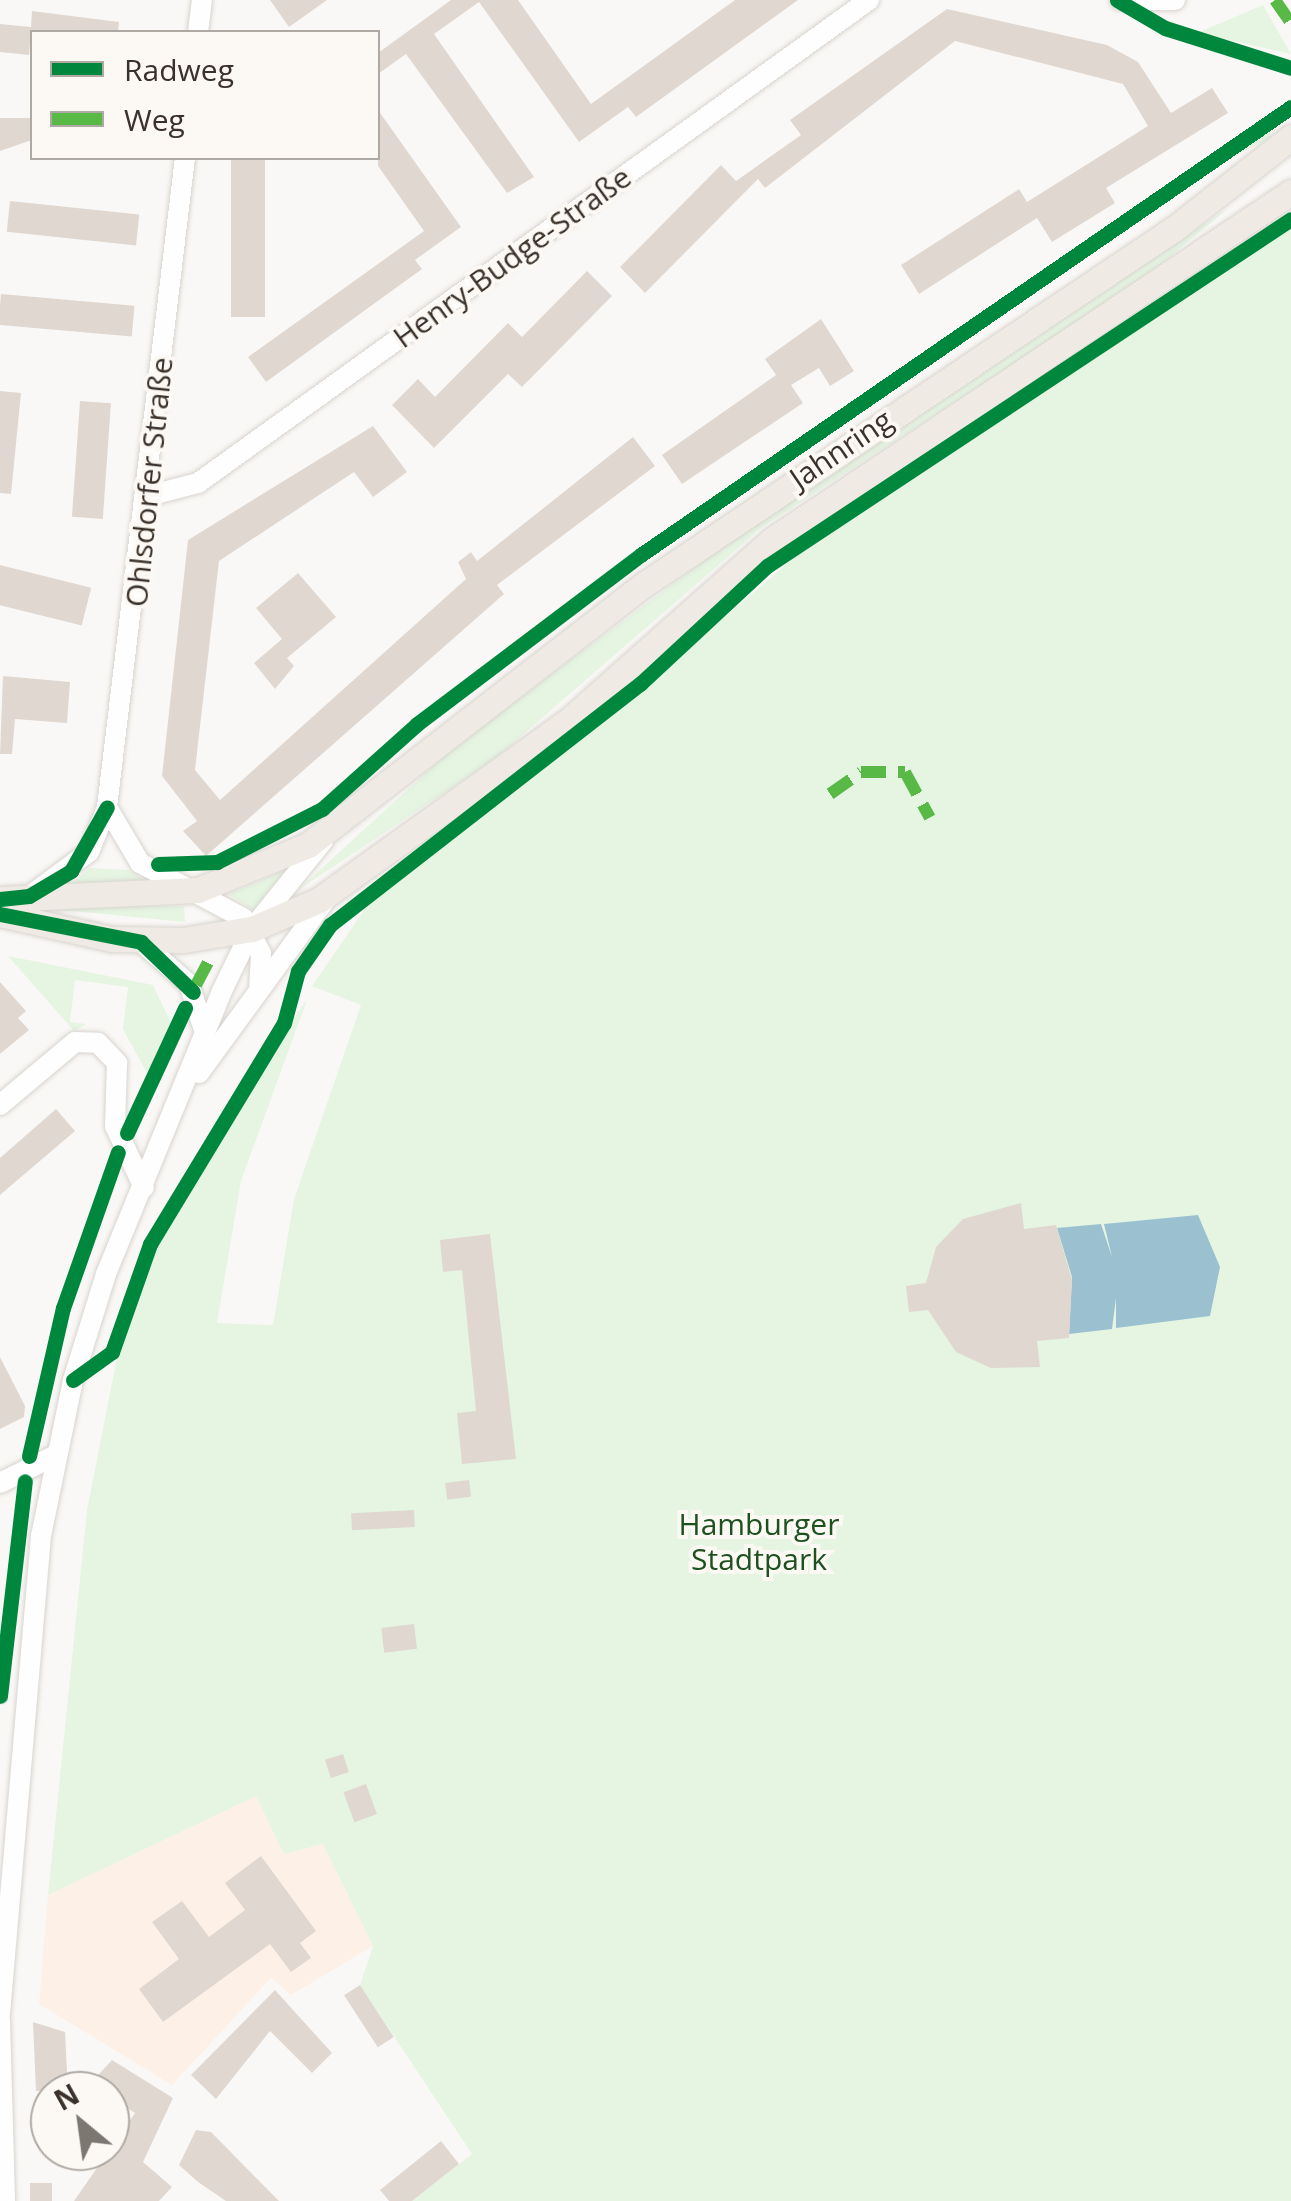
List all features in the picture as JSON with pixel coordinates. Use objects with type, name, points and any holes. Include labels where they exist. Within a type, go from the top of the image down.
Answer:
[{"type":"main road","name":"Jahnring","points":[[0,899],[198,890],[281,859],[342,822],[670,566],[1175,228],[1291,138]]},
{"type":"main road","name":"Jahnring","points":[[252,930],[342,885],[566,722],[772,540],[1291,192]]},
{"type":"main road","points":[[0,914],[141,942],[252,930]]},
{"type":"street","points":[[198,30],[202,0]]},
{"type":"street","name":"Henry-Budge-Straße","points":[[148,496],[198,483],[868,0]]},
{"type":"street","points":[[1120,0],[1174,0]]},
{"type":"street","name":"Ohlsdorfer Straße","points":[[29,896],[89,852],[107,807],[148,496],[185,160]]},
{"type":"street","points":[[107,807],[140,864],[198,890],[252,930],[259,986]]},
{"type":"street","points":[[5,2201],[0,2017],[56,1454],[106,1274],[191,1084],[204,1037],[252,930],[342,822]]},
{"type":"street","points":[[191,1084],[259,986],[342,885]]},
{"type":"street","points":[[141,942],[189,984],[204,1037]]},
{"type":"street","points":[[0,1105],[75,1042],[98,1043],[116,1063],[115,1126],[144,1188]]},
{"type":"street","points":[[0,1483],[56,1454]]},
{"type":"shaded area","points":[[257,1795],[284,1854],[323,1844],[373,1946],[291,1995],[271,1978],[172,2085],[39,2004],[48,1895]]},
{"type":"green space","points":[[1263,5],[1291,54],[1197,33]]},
{"type":"green space","points":[[1270,127],[1270,138],[1202,172]]},
{"type":"green space","points":[[1230,207],[1142,280],[761,528],[496,758],[297,891],[454,747],[741,533]]},
{"type":"green space","name":"Hamburger Stadtpark","points":[[1291,222],[1291,2201],[412,2201],[472,2154],[360,1985],[373,1946],[323,1844],[284,1854],[256,1796],[48,1895],[87,1510],[121,1337],[153,1254],[230,1107],[307,1000],[241,1181],[217,1323],[273,1325],[294,1199],[361,1005],[312,986],[378,890],[641,689],[824,532]]},
{"type":"green space","points":[[90,868],[130,870],[151,885],[70,885]]},
{"type":"green space","points":[[288,868],[254,910],[228,894],[259,882]]},
{"type":"green space","points":[[52,906],[184,906],[185,922],[52,909]]},
{"type":"green space","points":[[8,956],[153,985],[171,1023],[147,1073],[123,1029],[128,987],[75,980],[70,1022],[86,1024],[74,1031]]},
{"type":"water","points":[[1198,1215],[1220,1267],[1210,1316],[1116,1328],[1116,1298],[1112,1329],[1069,1334],[1072,1277],[1057,1228],[1101,1224],[1112,1257],[1104,1224]]},
{"type":"building","points":[[270,0],[327,0],[289,27]]},
{"type":"building","points":[[451,0],[518,0],[591,104],[735,0],[798,0],[636,117],[628,107],[579,142],[479,2],[434,34],[534,177],[507,193],[406,54],[380,73],[380,52]]},
{"type":"building","points":[[947,9],[1107,45],[1138,62],[1171,113],[1212,88],[1228,113],[1106,188],[1115,203],[1052,242],[1037,218],[919,294],[901,265],[1019,189],[1027,202],[1148,126],[1123,84],[955,41],[765,188],[758,179],[645,293],[620,267],[721,165],[736,181],[801,135],[790,120]]},
{"type":"building","points":[[32,11],[119,22],[118,30],[30,30],[29,55],[0,52],[0,24],[31,27]]},
{"type":"building","points":[[380,113],[461,227],[415,260],[422,269],[266,382],[248,357],[424,231],[378,166]]},
{"type":"building","points":[[0,118],[30,118],[30,141],[0,151]]},
{"type":"building","points":[[231,160],[265,160],[265,317],[231,317]]},
{"type":"building","points":[[10,201],[139,215],[136,245],[7,232]]},
{"type":"building","points":[[587,271],[612,296],[522,387],[508,374],[434,448],[392,405],[418,379],[435,397],[508,323],[522,337]]},
{"type":"building","points":[[1,294],[134,306],[132,337],[0,325]]},
{"type":"building","points":[[821,319],[854,371],[830,386],[819,368],[791,385],[803,403],[682,484],[662,455],[776,375],[765,359]]},
{"type":"building","points":[[0,391],[21,393],[11,494],[0,493]]},
{"type":"building","points":[[80,401],[111,403],[103,519],[72,517]]},
{"type":"building","points":[[373,426],[407,472],[373,497],[354,472],[219,561],[195,770],[220,800],[466,579],[458,562],[471,552],[477,561],[633,437],[655,466],[497,585],[504,594],[206,856],[183,831],[197,821],[162,776],[188,540]]},
{"type":"building","points":[[0,565],[91,588],[82,626],[0,605]]},
{"type":"building","points":[[298,573],[336,617],[287,658],[294,666],[275,689],[254,663],[282,639],[256,608]]},
{"type":"building","points":[[3,676],[70,682],[67,723],[15,719],[12,754],[0,754]]},
{"type":"building","points":[[0,982],[26,1011],[18,1018],[29,1030],[0,1054]]},
{"type":"building","points":[[56,1109],[75,1131],[0,1195],[0,1158]]},
{"type":"building","points":[[1021,1203],[1024,1229],[1056,1225],[1072,1280],[1069,1338],[1037,1341],[1040,1367],[991,1368],[956,1352],[928,1310],[909,1312],[906,1286],[926,1283],[936,1247],[963,1219]]},
{"type":"building","points":[[490,1234],[516,1459],[462,1464],[457,1413],[476,1411],[462,1270],[443,1272],[440,1240]]},
{"type":"building","points":[[0,1357],[25,1406],[24,1417],[0,1429]]},
{"type":"building","points":[[469,1480],[471,1497],[447,1500],[445,1483]]},
{"type":"building","points":[[414,1510],[415,1527],[352,1530],[351,1513]]},
{"type":"building","points":[[414,1624],[417,1649],[384,1653],[381,1628]]},
{"type":"building","points":[[343,1754],[349,1772],[331,1778],[325,1760]]},
{"type":"building","points":[[366,1784],[377,1814],[354,1822],[343,1792]]},
{"type":"building","points":[[261,1856],[316,1931],[300,1943],[311,1958],[291,1972],[270,1944],[163,2022],[139,1989],[179,1959],[152,1922],[182,1901],[209,1937],[245,1910],[225,1883]]},
{"type":"building","points":[[360,1985],[394,2037],[378,2047],[344,1995]]},
{"type":"building","points":[[275,1990],[332,2053],[312,2073],[270,2031],[216,2099],[191,2075]]},
{"type":"building","points":[[33,2022],[65,2032],[67,2071],[35,2071]]},
{"type":"building","points":[[112,2060],[130,2071],[102,2071]]},
{"type":"building","points":[[130,2071],[173,2098],[143,2162],[172,2187],[159,2201],[74,2201],[95,2171],[130,2171],[130,2120],[135,2113],[130,2110]]},
{"type":"building","points":[[196,2130],[211,2132],[279,2201],[226,2201],[198,2182],[179,2165]]},
{"type":"building","points":[[441,2141],[459,2164],[412,2201],[389,2201],[380,2190]]},
{"type":"building","points":[[30,2183],[52,2183],[52,2201],[30,2201]]},
{"type":"marked path","points":[[1275,0],[1291,23]]},
{"type":"marked path","points":[[830,794],[861,772],[905,772],[930,818]]},
{"type":"marked path","points":[[196,985],[209,961]]},
{"type":"cycle path","points":[[1117,0],[1165,28],[1291,68]]},
{"type":"cycle path","points":[[158,864],[217,862],[322,809],[417,724],[642,554],[1291,107]]},
{"type":"cycle path","points":[[73,1380],[112,1352],[150,1244],[284,1023],[298,971],[330,925],[640,684],[767,566],[1291,219]]},
{"type":"cycle path","points":[[0,899],[29,896],[71,871],[107,807]]},
{"type":"cycle path","points":[[0,914],[141,942],[193,992]]},
{"type":"cycle path","points":[[127,1133],[185,1008]]},
{"type":"cycle path","points":[[29,1456],[63,1308],[118,1152]]},
{"type":"cycle path","points":[[0,1696],[25,1481]]}]
